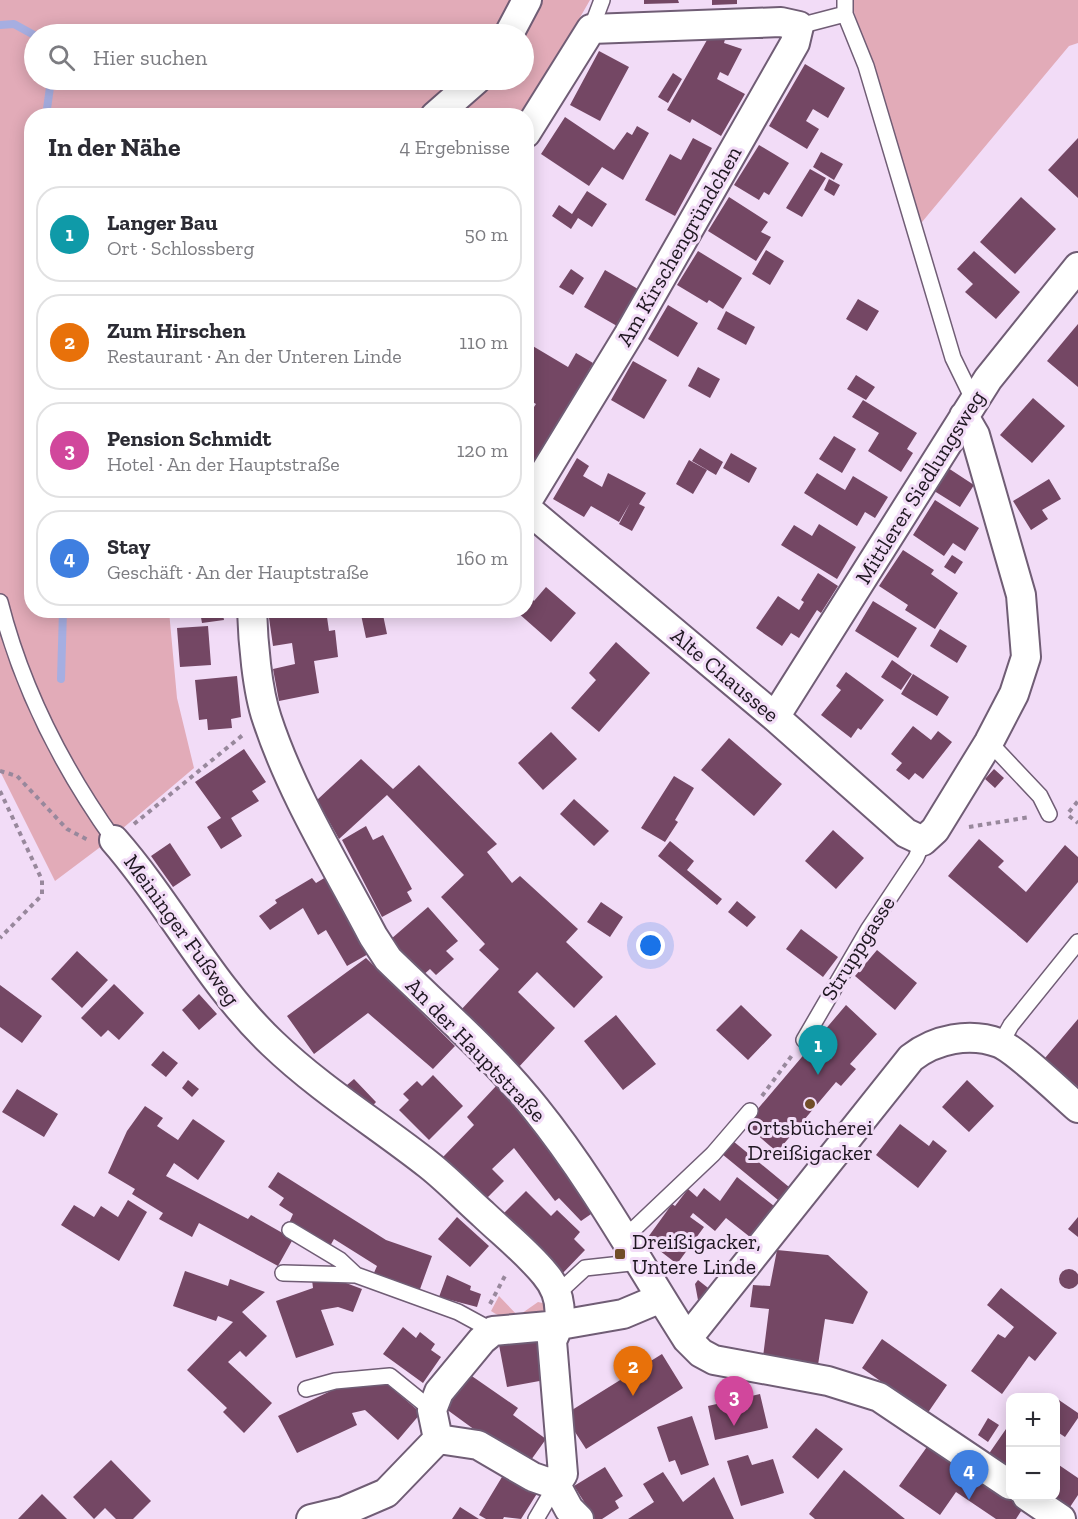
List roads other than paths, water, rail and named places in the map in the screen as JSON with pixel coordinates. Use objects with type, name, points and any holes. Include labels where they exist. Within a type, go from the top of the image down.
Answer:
[{"type":"street","points":[[514,24],[527,0]]},
{"type":"street","points":[[534,120],[591,29],[781,22],[799,27]]},
{"type":"street","name":"Am Kirschengründchen","points":[[534,490],[617,354],[771,85],[795,43],[799,27]]},
{"type":"street","points":[[444,108],[465,90]]},
{"type":"street","name":"Mittlerer Siedlungsweg","points":[[775,717],[988,379],[1078,267]]},
{"type":"street","name":"Struppgasse","points":[[929,836],[989,742],[1014,694],[1026,657],[1021,595],[969,408]]},
{"type":"street","name":"Alte Chaussee","points":[[534,515],[775,717],[906,833],[929,836]]},
{"type":"street","name":"An der Hauptstraße","points":[[253,618],[266,716],[283,762],[373,936],[388,959],[511,1080],[534,1107],[569,1153],[623,1234],[687,1339],[701,1353],[714,1360],[828,1381],[879,1397],[1006,1482]]},
{"type":"street","name":"Meininger Fußweg","points":[[114,840],[130,859],[211,975],[271,1042],[331,1096],[430,1166],[515,1243],[545,1274],[558,1293]]},
{"type":"street","points":[[687,1339],[911,1058],[923,1049],[956,1039],[975,1038],[1001,1043],[1078,1108]]},
{"type":"street","points":[[556,1485],[563,1474],[552,1341],[560,1325],[558,1293]]},
{"type":"street","points":[[438,1439],[432,1410],[439,1392],[482,1340],[491,1320],[560,1325],[623,1314],[662,1298]]},
{"type":"street","points":[[438,1439],[478,1445],[533,1478],[556,1485],[569,1509],[579,1519]]},
{"type":"street","points":[[311,1519],[344,1510],[386,1493],[438,1439]]},
{"type":"street","points":[[1033,1501],[1061,1519]]},
{"type":"lane","points":[[591,29],[602,0]]},
{"type":"lane","points":[[799,27],[845,7],[866,66],[969,408]]},
{"type":"lane","name":"Meininger Fußweg","points":[[0,602],[10,642],[29,694],[85,800],[114,840]]},
{"type":"lane","points":[[989,742],[1040,796],[1049,814]]},
{"type":"lane","name":"Struppgasse","points":[[804,1040],[833,986],[929,836]]},
{"type":"lane","points":[[1001,1043],[1011,1025],[1078,942]]},
{"type":"lane","points":[[623,1234],[636,1227],[713,1154],[750,1111]]},
{"type":"lane","points":[[290,1230],[340,1260],[356,1275]]},
{"type":"lane","points":[[558,1293],[585,1268],[640,1262]]},
{"type":"lane","points":[[283,1272],[356,1275],[458,1312],[491,1320]]},
{"type":"lane","points":[[306,1389],[335,1381],[390,1376],[432,1410]]},
{"type":"lane","points":[[536,1519],[556,1485]]},
{"type":"waterway","points":[[0,25],[14,24],[24,30]]},
{"type":"waterway","points":[[47,108],[50,90]]},
{"type":"waterway","points":[[61,679],[63,618]]},
{"type":"place","name":"Langer Bau","points":[[818,1075]]},
{"type":"place","name":"Ortsbücherei Dreißigacker","points":[[810,1104]]},
{"type":"place","name":"Dreißigacker, Untere Linde","points":[[620,1254]]},
{"type":"place","name":"Zum Hirschen","points":[[633,1396]]},
{"type":"place","name":"Pension Schmidt","points":[[734,1426]]},
{"type":"place","name":"Stay","points":[[969,1500]]}]
